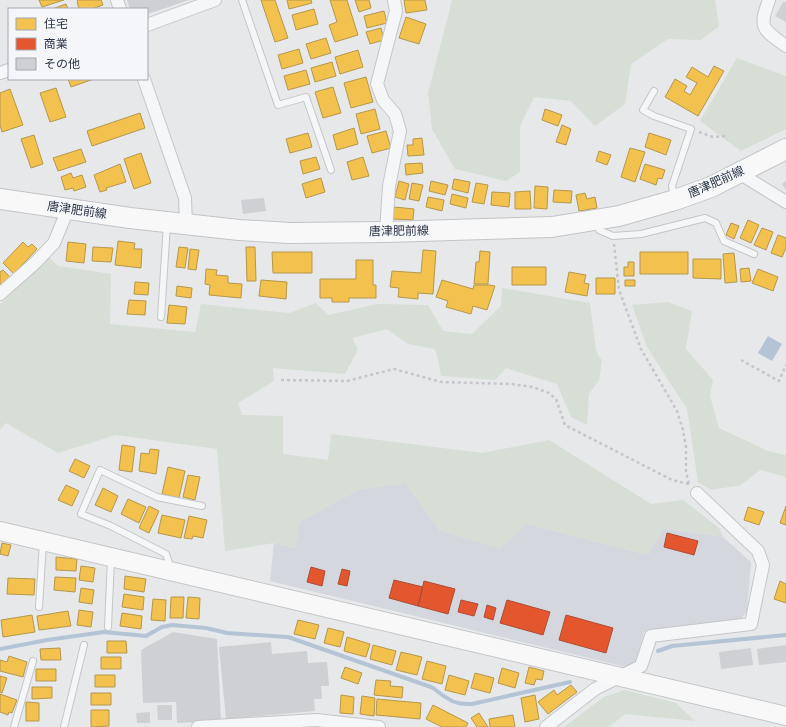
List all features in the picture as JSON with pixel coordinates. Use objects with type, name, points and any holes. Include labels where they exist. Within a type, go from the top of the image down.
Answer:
[{"type":"main road","name":"唐津肥前線","points":[[0,199],[177,224],[290,233],[552,227],[594,221],[644,210],[675,200],[711,187],[786,149]]},
{"type":"street","points":[[148,25],[215,0]]},
{"type":"street","points":[[386,232],[389,186],[400,131],[395,114],[383,100],[377,84],[396,11],[394,0]]},
{"type":"street","points":[[769,0],[763,16],[763,26],[767,32],[786,46]]},
{"type":"street","points":[[144,80],[185,198],[177,224]]},
{"type":"street","points":[[739,173],[786,202]]},
{"type":"street","points":[[0,294],[35,263],[54,243],[68,209]]},
{"type":"street","points":[[546,727],[595,689],[641,666],[651,636],[751,624],[762,565],[758,550],[698,493]]},
{"type":"street","points":[[0,531],[786,716]]},
{"type":"street","points":[[198,727],[266,722],[379,727]]},
{"type":"lane","points":[[242,0],[278,104],[306,97],[331,170]]},
{"type":"lane","points":[[654,91],[644,110],[654,116],[691,129],[672,186],[675,200]]},
{"type":"lane","points":[[594,221],[600,230],[613,236],[641,234],[705,218],[716,223],[724,241],[754,254]]},
{"type":"lane","points":[[161,317],[177,224]]},
{"type":"lane","points":[[172,571],[166,554],[111,526],[81,514],[100,470],[157,497],[202,506]]},
{"type":"lane","points":[[39,607],[43,540]]},
{"type":"lane","points":[[108,626],[111,557]]},
{"type":"lane","points":[[64,727],[84,645]]},
{"type":"lane","points":[[14,727],[33,661]]},
{"type":"path","points":[[691,129],[713,137],[725,136]]},
{"type":"path","points":[[613,236],[620,290],[641,349],[677,411],[683,430],[686,447],[686,472],[689,484],[698,493]]},
{"type":"path","points":[[741,360],[779,381],[786,365]]},
{"type":"path","points":[[280,380],[347,381],[394,369],[441,382],[511,384],[534,387],[549,393],[556,399],[565,425],[672,480],[689,484]]},
{"type":"shaded area","points":[[452,0],[715,0],[719,26],[701,40],[668,39],[631,64],[625,104],[595,126],[571,101],[534,97],[520,126],[520,172],[506,181],[455,169],[432,129],[428,93]]},
{"type":"shaded area","points":[[737,58],[786,76],[786,129],[741,151],[700,121]]},
{"type":"shaded area","points":[[49,257],[58,266],[111,274],[110,324],[195,332],[201,304],[289,313],[316,303],[328,315],[377,304],[428,305],[443,331],[472,334],[501,306],[502,288],[590,303],[596,351],[602,361],[599,380],[589,394],[587,425],[571,417],[557,384],[506,368],[495,380],[441,376],[435,349],[408,344],[387,329],[352,338],[358,349],[345,374],[273,368],[274,381],[238,403],[242,415],[283,416],[283,454],[328,460],[331,434],[482,453],[549,440],[651,504],[683,500],[719,528],[723,537],[664,528],[648,555],[526,524],[500,549],[440,531],[405,483],[358,490],[299,522],[295,548],[274,543],[225,551],[217,449],[116,435],[58,453],[6,423],[0,430],[0,304]]},
{"type":"shaded area","points":[[668,302],[692,311],[686,349],[713,380],[710,396],[719,428],[768,451],[786,455],[786,477],[760,470],[741,485],[711,490],[698,482],[687,409],[647,347],[632,305]]},
{"type":"shaded area","points":[[405,483],[440,531],[526,524],[648,555],[663,528],[723,537],[751,562],[747,611],[739,622],[644,632],[634,669],[270,581],[274,543],[295,548],[299,522],[358,490]]},
{"type":"shaded area","points":[[625,690],[676,703],[695,721],[625,714],[609,727],[564,727],[604,697]]},
{"type":"water","points":[[768,336],[782,344],[772,361],[758,353]]},
{"type":"building: 住宅","points":[[39,0],[64,0],[42,7]]},
{"type":"building: 住宅","points":[[101,0],[103,5],[95,8],[79,8],[77,1]]},
{"type":"building: 住宅","points":[[261,0],[275,0],[288,38],[275,42]]},
{"type":"building: 住宅","points":[[287,0],[311,0],[312,3],[289,9]]},
{"type":"building: 住宅","points":[[330,0],[347,0],[358,35],[335,42],[329,25],[337,22]]},
{"type":"building: 住宅","points":[[355,0],[369,0],[371,8],[359,12]]},
{"type":"building: 住宅","points":[[404,0],[425,0],[427,10],[406,13]]},
{"type":"building: 住宅","points":[[66,4],[68,8],[55,8]]},
{"type":"building: 住宅","points":[[314,9],[318,24],[296,30],[292,15]]},
{"type":"building: 住宅","points":[[384,11],[387,23],[367,28],[364,16]]},
{"type":"building: 住宅","points":[[406,17],[426,24],[419,44],[399,38]]},
{"type":"building: 住宅","points":[[381,28],[384,40],[370,44],[366,32]]},
{"type":"building: 住宅","points":[[326,38],[331,53],[311,59],[306,44]]},
{"type":"building: 住宅","points":[[299,49],[303,63],[282,69],[278,55]]},
{"type":"building: 住宅","points":[[358,50],[363,67],[340,74],[335,57]]},
{"type":"building: 住宅","points":[[332,62],[336,76],[315,82],[311,68]]},
{"type":"building: 住宅","points":[[714,66],[724,71],[698,116],[665,97],[675,79],[687,86],[684,91],[690,95],[697,83],[686,77],[692,67],[708,77]]},
{"type":"building: 住宅","points":[[306,70],[310,84],[288,90],[284,76]]},
{"type":"building: 住宅","points":[[366,77],[373,102],[351,108],[344,83]]},
{"type":"building: 住宅","points":[[68,80],[91,80],[71,87]]},
{"type":"building: 住宅","points":[[333,87],[341,113],[323,118],[315,92]]},
{"type":"building: 住宅","points":[[56,88],[66,117],[50,122],[40,93]]},
{"type":"building: 住宅","points":[[10,89],[23,125],[2,132],[0,125],[0,93]]},
{"type":"building: 住宅","points":[[375,109],[380,129],[361,134],[356,114]]},
{"type":"building: 住宅","points":[[545,109],[562,115],[558,126],[542,120]]},
{"type":"building: 住宅","points":[[140,113],[145,128],[92,146],[87,131]]},
{"type":"building: 住宅","points":[[562,125],[571,129],[566,145],[556,142]]},
{"type":"building: 住宅","points":[[354,128],[358,144],[337,150],[333,135]]},
{"type":"building: 住宅","points":[[386,131],[391,148],[372,153],[367,136]]},
{"type":"building: 住宅","points":[[308,133],[312,147],[290,153],[286,139]]},
{"type":"building: 住宅","points":[[649,133],[671,140],[666,155],[645,147]]},
{"type":"building: 住宅","points":[[34,135],[43,164],[31,168],[21,139]]},
{"type":"building: 住宅","points":[[422,138],[424,155],[408,156],[407,145],[413,145],[413,139]]},
{"type":"building: 住宅","points":[[630,148],[645,152],[635,182],[621,177]]},
{"type":"building: 住宅","points":[[81,149],[86,162],[58,171],[53,158]]},
{"type":"building: 住宅","points":[[599,151],[611,155],[607,165],[596,161]]},
{"type":"building: 住宅","points":[[141,153],[151,183],[134,189],[124,159]]},
{"type":"building: 住宅","points":[[316,157],[320,169],[303,174],[300,161]]},
{"type":"building: 住宅","points":[[363,157],[369,176],[352,180],[347,162]]},
{"type":"building: 住宅","points":[[422,163],[423,173],[406,175],[405,164]]},
{"type":"building: 住宅","points":[[120,164],[126,182],[106,188],[107,190],[100,192],[94,175]]},
{"type":"building: 住宅","points":[[645,164],[665,170],[662,179],[658,178],[656,185],[640,179]]},
{"type":"building: 住宅","points":[[71,173],[73,178],[82,175],[86,187],[74,191],[73,188],[65,190],[61,177]]},
{"type":"building: 住宅","points":[[321,178],[325,192],[306,198],[302,184]]},
{"type":"building: 住宅","points":[[454,179],[470,182],[468,193],[452,189]]},
{"type":"building: 住宅","points":[[399,181],[409,184],[405,200],[395,197]]},
{"type":"building: 住宅","points":[[431,181],[448,185],[445,195],[429,191]]},
{"type":"building: 住宅","points":[[412,183],[423,185],[419,201],[409,199]]},
{"type":"building: 住宅","points":[[476,183],[488,185],[484,204],[472,202]]},
{"type":"building: 住宅","points":[[535,186],[548,187],[547,209],[534,208]]},
{"type":"building: 住宅","points":[[554,190],[572,191],[571,203],[553,202]]},
{"type":"building: 住宅","points":[[530,191],[531,209],[515,209],[515,192]]},
{"type":"building: 住宅","points":[[492,192],[510,193],[509,207],[491,205]]},
{"type":"building: 住宅","points":[[585,193],[587,199],[595,197],[597,208],[579,211],[576,195]]},
{"type":"building: 住宅","points":[[452,194],[468,198],[466,208],[450,204]]},
{"type":"building: 住宅","points":[[428,197],[444,200],[442,211],[426,207]]},
{"type":"building: 住宅","points":[[394,207],[414,209],[413,220],[393,219]]},
{"type":"building: 住宅","points":[[748,220],[759,225],[751,243],[740,238]]},
{"type":"building: 住宅","points":[[731,223],[739,226],[734,239],[726,235]]},
{"type":"building: 住宅","points":[[762,228],[773,232],[766,250],[754,245]]},
{"type":"building: 住宅","points":[[778,235],[786,238],[786,248],[782,257],[771,253]]},
{"type":"building: 住宅","points":[[118,241],[135,243],[134,249],[142,249],[141,268],[115,265]]},
{"type":"building: 住宅","points":[[23,242],[28,247],[32,244],[37,249],[14,274],[3,263]]},
{"type":"building: 住宅","points":[[68,242],[86,244],[84,263],[66,261]]},
{"type":"building: 住宅","points":[[93,247],[113,248],[111,262],[92,261]]},
{"type":"building: 住宅","points":[[179,247],[188,248],[185,268],[176,267]]},
{"type":"building: 住宅","points":[[246,247],[255,247],[256,281],[247,281]]},
{"type":"building: 住宅","points":[[190,249],[199,250],[196,270],[188,269]]},
{"type":"building: 住宅","points":[[423,250],[436,251],[433,294],[418,293],[418,299],[398,297],[399,288],[390,287],[392,271],[421,273]]},
{"type":"building: 住宅","points":[[480,251],[490,252],[488,284],[474,284],[476,262],[479,262]]},
{"type":"building: 住宅","points":[[272,252],[312,252],[312,273],[273,273]]},
{"type":"building: 住宅","points":[[640,252],[688,252],[688,274],[640,274]]},
{"type":"building: 住宅","points":[[734,253],[737,282],[725,283],[723,254]]},
{"type":"building: 住宅","points":[[693,259],[721,259],[721,279],[693,278]]},
{"type":"building: 住宅","points":[[356,260],[373,260],[373,285],[376,285],[376,298],[349,298],[349,302],[332,302],[332,298],[320,298],[320,279],[356,279]]},
{"type":"building: 住宅","points":[[628,262],[634,262],[634,276],[624,276],[624,267],[628,267]]},
{"type":"building: 住宅","points":[[512,267],[546,267],[546,285],[512,285]]},
{"type":"building: 住宅","points":[[749,268],[751,281],[741,282],[740,269]]},
{"type":"building: 住宅","points":[[206,269],[217,270],[216,275],[228,276],[228,283],[242,284],[241,298],[209,295],[210,285],[205,284]]},
{"type":"building: 住宅","points":[[758,269],[778,277],[773,291],[752,283]]},
{"type":"building: 住宅","points":[[3,270],[12,279],[0,290],[0,272]]},
{"type":"building: 住宅","points":[[569,272],[586,275],[584,283],[589,284],[587,296],[565,292]]},
{"type":"building: 住宅","points":[[596,278],[615,278],[615,294],[596,294]]},
{"type":"building: 住宅","points":[[261,280],[287,282],[286,299],[259,296]]},
{"type":"building: 住宅","points":[[442,280],[473,289],[474,285],[495,286],[487,310],[473,306],[471,314],[446,307],[448,301],[436,297]]},
{"type":"building: 住宅","points":[[625,280],[635,280],[635,286],[625,286]]},
{"type":"building: 住宅","points":[[135,282],[149,283],[148,295],[134,294]]},
{"type":"building: 住宅","points":[[177,286],[192,288],[191,298],[176,296]]},
{"type":"building: 住宅","points":[[129,300],[146,301],[145,315],[127,314]]},
{"type":"building: 住宅","points":[[169,305],[187,307],[185,324],[167,323]]},
{"type":"building: 住宅","points":[[122,445],[135,447],[132,472],[119,470]]},
{"type":"building: 住宅","points":[[150,449],[159,450],[156,474],[139,471],[141,453],[149,454]]},
{"type":"building: 住宅","points":[[75,459],[90,466],[84,478],[69,471]]},
{"type":"building: 住宅","points":[[168,467],[185,471],[179,498],[162,494]]},
{"type":"building: 住宅","points":[[188,475],[200,477],[195,500],[183,497]]},
{"type":"building: 住宅","points":[[66,485],[79,491],[72,506],[58,500]]},
{"type":"building: 住宅","points":[[103,488],[118,496],[111,512],[95,505]]},
{"type":"building: 住宅","points":[[128,499],[146,507],[139,523],[121,514]]},
{"type":"building: 住宅","points":[[149,506],[159,511],[149,533],[139,528]]},
{"type":"building: 住宅","points":[[786,506],[786,525],[780,523]]},
{"type":"building: 住宅","points":[[748,507],[764,512],[759,525],[744,520]]},
{"type":"building: 住宅","points":[[162,515],[185,520],[181,538],[158,533]]},
{"type":"building: 住宅","points":[[189,516],[207,520],[203,538],[193,536],[192,539],[184,538]]},
{"type":"building: 住宅","points":[[2,543],[11,545],[8,556],[0,554]]},
{"type":"building: 住宅","points":[[56,557],[77,559],[76,571],[56,570]]},
{"type":"building: 住宅","points":[[81,566],[95,568],[93,582],[79,580]]},
{"type":"building: 住宅","points":[[125,576],[146,579],[144,592],[124,589]]},
{"type":"building: 住宅","points":[[55,577],[76,578],[75,592],[54,590]]},
{"type":"building: 住宅","points":[[8,578],[35,579],[34,595],[7,594]]},
{"type":"building: 住宅","points":[[780,581],[786,584],[786,603],[774,599]]},
{"type":"building: 住宅","points":[[81,588],[94,590],[92,604],[79,602]]},
{"type":"building: 住宅","points":[[124,594],[144,597],[143,610],[122,607]]},
{"type":"building: 住宅","points":[[171,597],[184,597],[183,618],[170,618]]},
{"type":"building: 住宅","points":[[188,597],[200,598],[199,619],[186,618]]},
{"type":"building: 住宅","points":[[153,599],[166,600],[165,621],[151,620]]},
{"type":"building: 住宅","points":[[79,610],[93,612],[91,627],[77,625]]},
{"type":"building: 住宅","points":[[68,611],[71,626],[39,630],[37,616]]},
{"type":"building: 住宅","points":[[122,613],[142,616],[141,629],[120,626]]},
{"type":"building: 住宅","points":[[32,615],[35,632],[3,637],[1,620]]},
{"type":"building: 住宅","points":[[298,620],[319,625],[315,639],[294,634]]},
{"type":"building: 住宅","points":[[328,628],[344,632],[340,647],[324,643]]},
{"type":"building: 住宅","points":[[347,637],[370,644],[366,657],[344,651]]},
{"type":"building: 住宅","points":[[107,641],[126,641],[127,653],[107,653]]},
{"type":"building: 住宅","points":[[373,645],[396,651],[392,665],[370,659]]},
{"type":"building: 住宅","points":[[60,648],[61,660],[41,660],[40,649]]},
{"type":"building: 住宅","points":[[401,652],[422,657],[417,675],[396,670]]},
{"type":"building: 住宅","points":[[9,656],[27,662],[23,677],[0,671],[0,660],[7,662]]},
{"type":"building: 住宅","points":[[101,657],[121,657],[121,669],[101,669]]},
{"type":"building: 住宅","points":[[427,661],[446,666],[442,684],[422,679]]},
{"type":"building: 住宅","points":[[345,667],[362,673],[358,684],[341,678]]},
{"type":"building: 住宅","points":[[529,667],[544,671],[542,680],[536,679],[534,685],[525,683]]},
{"type":"building: 住宅","points":[[502,668],[519,673],[515,688],[498,683]]},
{"type":"building: 住宅","points":[[36,669],[56,669],[56,681],[36,681]]},
{"type":"building: 住宅","points":[[475,673],[494,678],[490,693],[471,688]]},
{"type":"building: 住宅","points":[[95,675],[115,675],[115,687],[95,687]]},
{"type":"building: 住宅","points":[[449,675],[469,681],[465,695],[445,690]]},
{"type":"building: 住宅","points":[[0,676],[7,678],[2,693],[0,692]]},
{"type":"building: 住宅","points":[[376,680],[391,681],[390,686],[403,687],[402,698],[374,695]]},
{"type":"building: 住宅","points":[[571,685],[577,692],[548,714],[538,702],[554,690],[557,695]]},
{"type":"building: 住宅","points":[[32,687],[52,687],[52,698],[32,699]]},
{"type":"building: 住宅","points":[[91,693],[111,693],[111,705],[91,705]]},
{"type":"building: 住宅","points":[[0,694],[17,700],[12,713],[9,712],[8,715],[0,712]]},
{"type":"building: 住宅","points":[[341,695],[354,697],[353,714],[340,713]]},
{"type":"building: 住宅","points":[[535,695],[539,719],[525,722],[521,698]]},
{"type":"building: 住宅","points":[[362,696],[375,698],[374,716],[360,714]]},
{"type":"building: 住宅","points":[[377,699],[421,703],[420,719],[376,715]]},
{"type":"building: 住宅","points":[[26,702],[39,703],[39,721],[26,721]]},
{"type":"building: 住宅","points":[[433,705],[468,723],[466,727],[442,727],[426,719]]},
{"type":"building: 住宅","points":[[91,710],[109,710],[109,726],[91,727]]},
{"type":"building: 住宅","points":[[479,713],[488,727],[477,727],[471,718]]},
{"type":"building: 住宅","points":[[513,715],[515,727],[490,727],[489,719]]},
{"type":"building: 商業","points":[[667,533],[698,541],[694,555],[664,547]]},
{"type":"building: 商業","points":[[311,567],[325,571],[322,586],[307,582]]},
{"type":"building: 商業","points":[[342,569],[350,571],[347,586],[338,584]]},
{"type":"building: 商業","points":[[394,580],[423,587],[418,606],[389,598]]},
{"type":"building: 商業","points":[[424,581],[455,589],[448,614],[418,606]]},
{"type":"building: 商業","points":[[461,600],[478,604],[474,616],[458,612]]},
{"type":"building: 商業","points":[[507,600],[550,612],[543,635],[500,623]]},
{"type":"building: 商業","points":[[487,605],[496,608],[493,620],[484,617]]},
{"type":"building: 商業","points":[[566,615],[613,628],[606,653],[559,640]]},
{"type":"building: その他","points":[[127,0],[189,0],[148,14],[148,8],[130,8]]},
{"type":"building: その他","points":[[784,1],[786,2],[786,22],[775,16]]},
{"type":"building: その他","points":[[786,181],[786,190],[782,184]]},
{"type":"building: その他","points":[[264,198],[266,211],[243,214],[241,200]]},
{"type":"building: その他","points":[[173,632],[217,639],[221,721],[177,723],[176,702],[143,703],[141,650]]},
{"type":"building: その他","points":[[271,642],[272,654],[307,651],[308,663],[327,662],[329,686],[321,686],[322,699],[314,699],[315,711],[226,719],[219,647]]},
{"type":"building: その他","points":[[786,645],[786,662],[759,665],[757,649]]},
{"type":"building: その他","points":[[751,648],[753,665],[721,669],[719,652]]},
{"type":"building: その他","points":[[157,705],[172,705],[172,720],[158,720]]},
{"type":"building: その他","points":[[150,712],[150,723],[137,723],[136,713]]},
{"type":"waterway","points":[[0,649],[47,640],[104,632],[146,636],[162,627],[172,625],[206,628],[227,633],[288,637],[431,687],[450,700],[459,703],[472,704],[570,682]]},
{"type":"waterway","points":[[658,651],[672,646],[786,635]]}]
